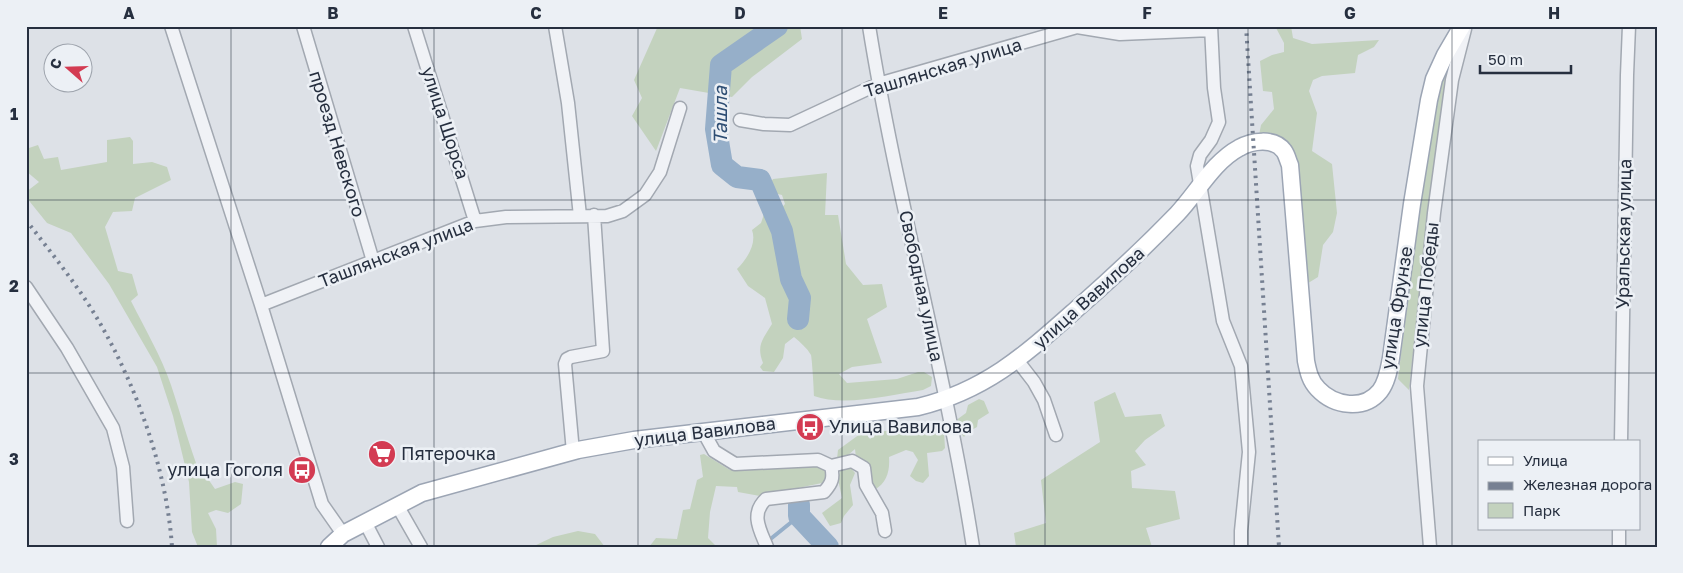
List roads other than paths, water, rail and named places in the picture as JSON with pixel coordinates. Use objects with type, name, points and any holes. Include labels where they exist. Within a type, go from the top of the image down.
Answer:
[{"type":"main road","name":"улица Фрунзе","points":[[1200,186],[1226,157],[1249,143],[1263,141],[1276,144],[1284,151],[1290,165],[1306,361],[1310,378],[1317,388],[1328,397],[1343,403],[1356,404],[1370,400],[1381,391],[1388,376],[1412,204],[1434,79],[1445,55],[1464,26]]},
{"type":"main road","name":"улица Вавилова","points":[[334,543],[365,522],[422,493],[573,452],[634,440],[918,407],[971,389],[1030,351],[1144,249],[1179,212],[1200,186]]},
{"type":"street","points":[[171,26],[261,305],[334,543]]},
{"type":"street","name":"проезд Невского","points":[[304,26],[373,261]]},
{"type":"street","name":"улица Щорса","points":[[414,26],[475,221]]},
{"type":"street","points":[[555,26],[568,103],[580,216]]},
{"type":"street","name":"Свободная улица","points":[[869,26],[878,84],[945,399],[973,547]]},
{"type":"street","name":"улица Победы","points":[[1430,547],[1416,386],[1434,213],[1452,80],[1464,26]]},
{"type":"street","name":"Уральская улица","points":[[1621,440],[1626,76],[1629,26]]},
{"type":"street","name":"Ташлянская улица","points":[[740,120],[764,124],[790,125],[878,84],[1077,27],[1120,34],[1211,28]]},
{"type":"street","points":[[1211,28],[1214,88],[1219,122],[1211,140],[1200,155],[1197,166],[1223,321],[1241,366],[1249,452],[1241,547]]},
{"type":"street","name":"Ташлянская улица","points":[[261,305],[475,221],[506,217],[607,216],[623,211],[645,195],[660,172],[680,108]]},
{"type":"street","points":[[573,452],[565,364],[571,356],[602,351],[594,215]]},
{"type":"street","points":[[26,287],[67,348],[113,428],[123,467],[127,521]]},
{"type":"street","points":[[1017,360],[1034,382],[1044,400],[1056,435]]},
{"type":"street","points":[[704,433],[714,451],[734,464],[818,460],[831,466],[852,461],[864,468],[866,485],[882,513],[886,531]]},
{"type":"street","points":[[767,547],[760,531],[757,514],[759,506],[766,500],[824,492],[830,486],[834,477],[831,466]]},
{"type":"street","points":[[397,505],[421,547]]},
{"type":"street","points":[[365,522],[378,547]]},
{"type":"street","points":[[1619,530],[1619,547]]},
{"type":"waterway","name":"Ташла","points":[[777,26],[721,65],[716,129],[722,165],[737,177],[760,180],[782,231],[791,279],[800,298],[798,319]]},
{"type":"waterway","name":"Ташла","points":[[799,505],[799,516],[828,547]]},
{"type":"waterway","points":[[768,541],[799,516]]},
{"type":"railway","points":[[1246,26],[1279,547]]},
{"type":"railway","points":[[26,220],[93,311],[127,377],[157,461],[164,490],[172,547]]},
{"type":"place","name":"Улица Вавилова","points":[[810,427]]},
{"type":"place","name":"Пятерочка","points":[[382,454]]},
{"type":"place","name":"улица Гоголя","points":[[302,470]]}]
